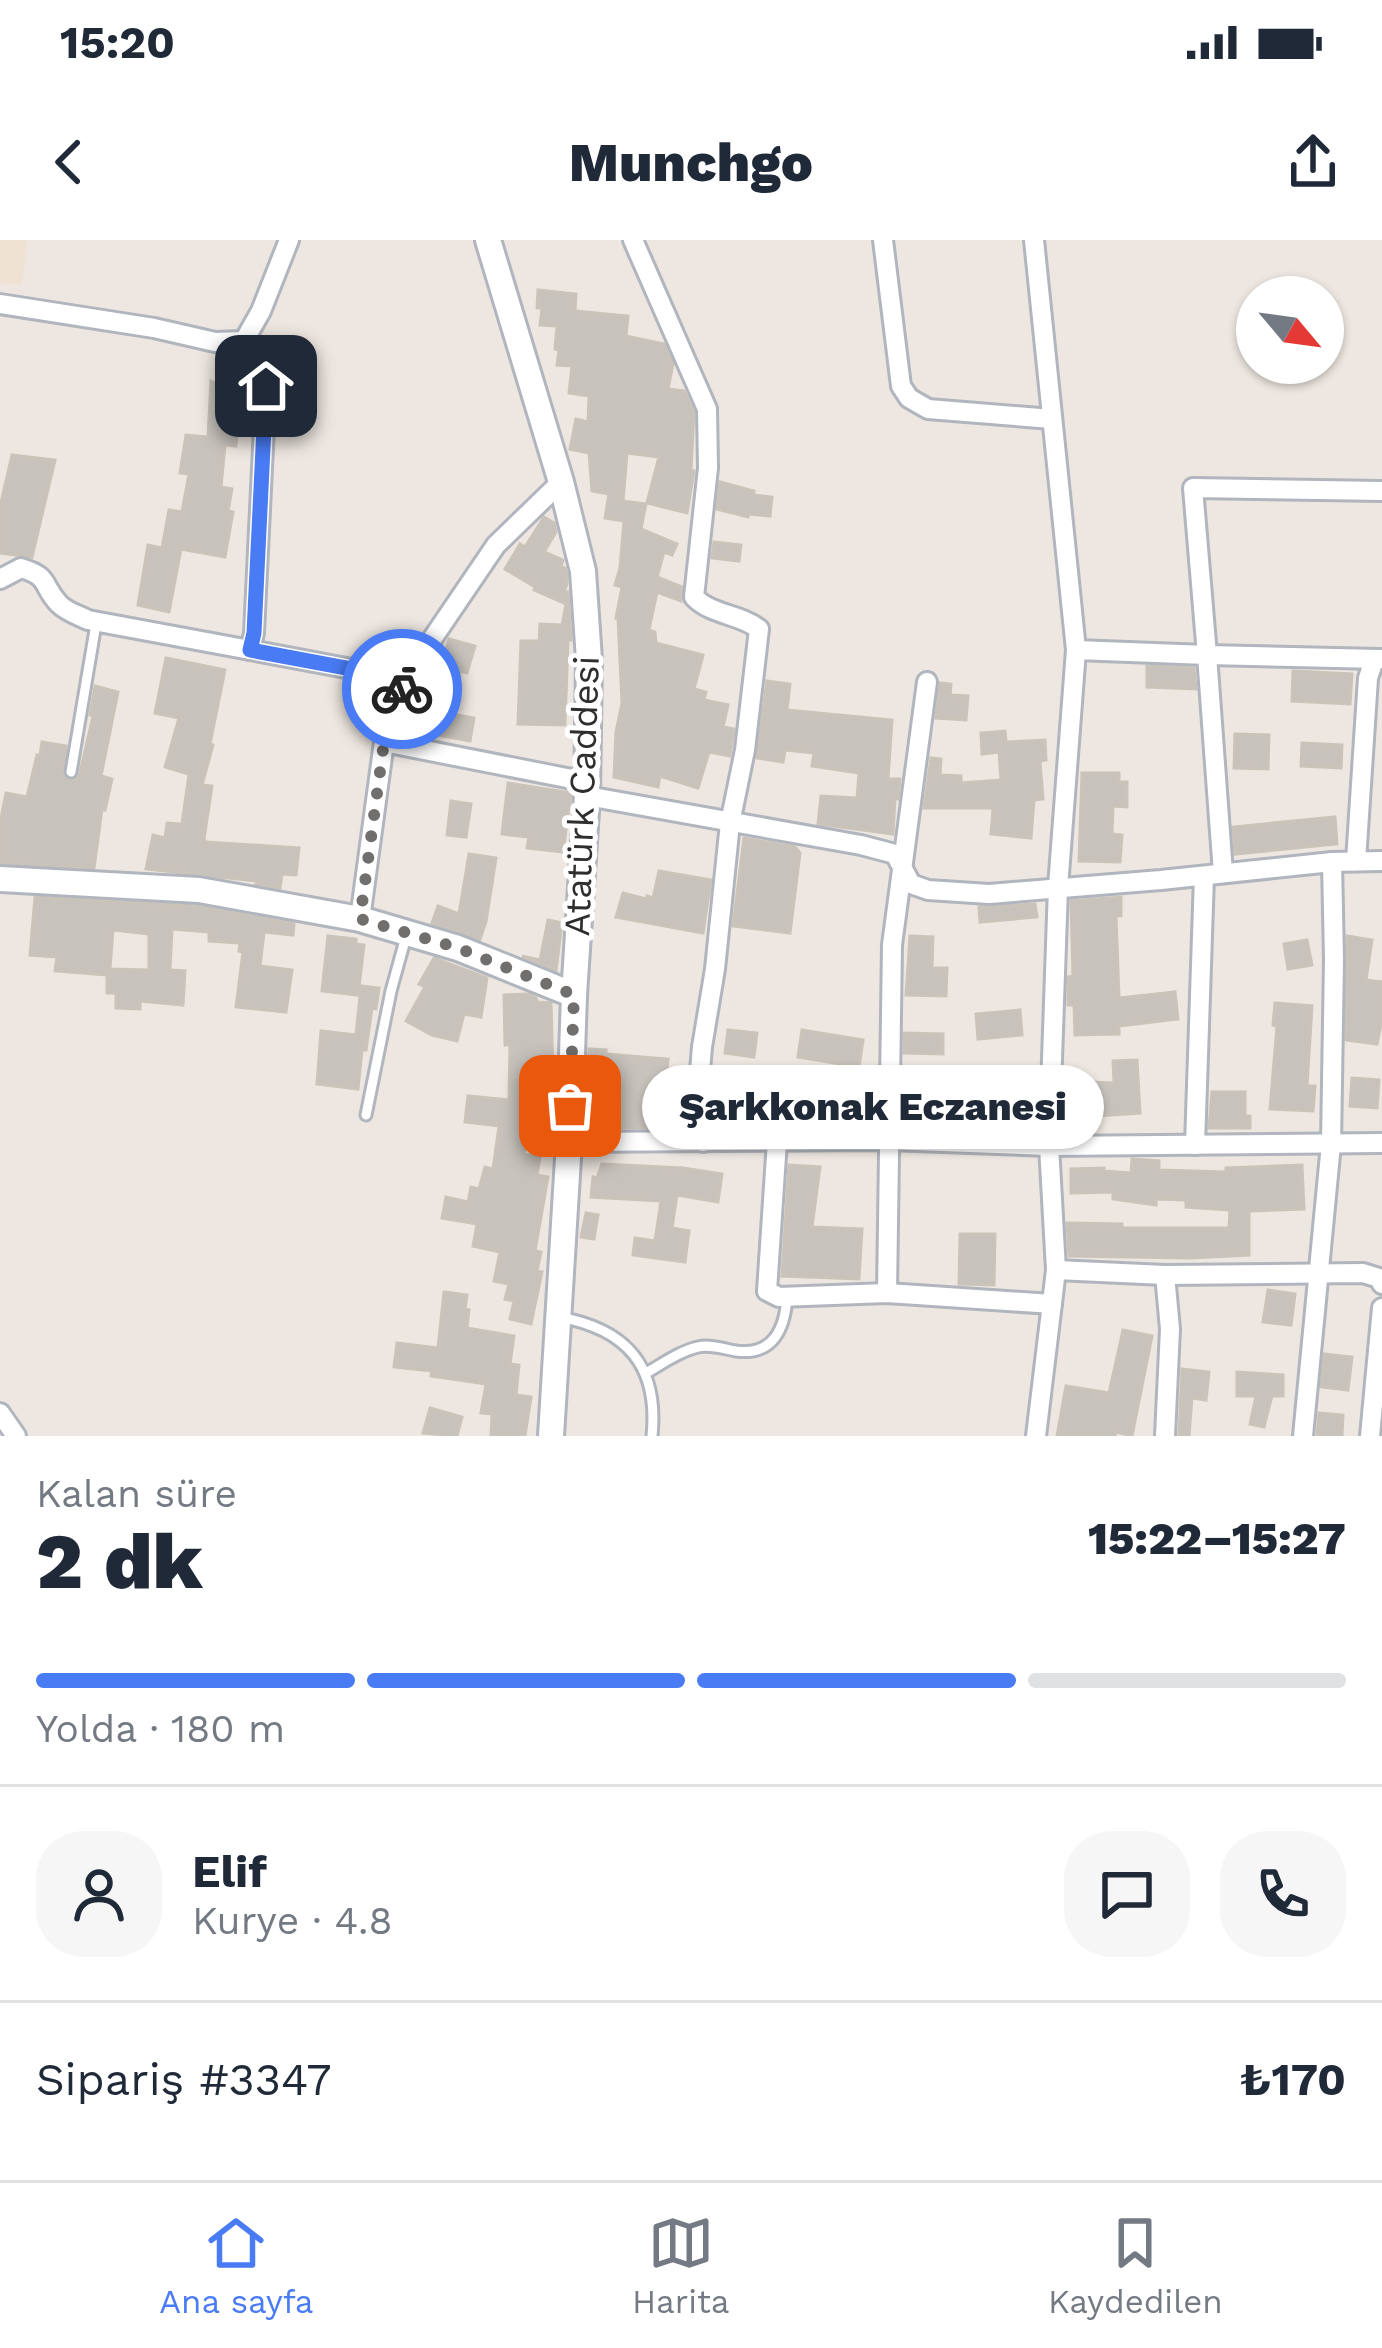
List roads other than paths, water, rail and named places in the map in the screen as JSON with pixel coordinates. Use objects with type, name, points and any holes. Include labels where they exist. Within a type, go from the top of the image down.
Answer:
[{"type":"main road","name":"Atatürk Caddesi","points":[[488,240],[583,571],[590,661],[551,1436]]},
{"type":"main road","points":[[0,879],[199,890],[360,919],[458,948],[574,995]]},
{"type":"street","points":[[0,304],[215,342],[244,341],[253,330],[289,240]]},
{"type":"street","points":[[633,240],[707,409],[708,468],[694,597],[701,605],[759,629],[702,1047],[698,1095],[703,1142]]},
{"type":"street","points":[[883,240],[902,386],[909,398],[928,409],[1052,419]]},
{"type":"street","points":[[1034,240],[1076,650],[1058,887],[1049,1146],[1056,1270],[1036,1436]]},
{"type":"street","points":[[244,341],[255,353],[266,386],[250,650]]},
{"type":"street","points":[[360,919],[384,742],[405,679],[496,545],[561,482]]},
{"type":"street","points":[[1195,1145],[1214,875],[1207,655],[1193,488],[1382,491]]},
{"type":"street","points":[[0,579],[21,568],[36,573],[64,609],[96,622],[405,679]]},
{"type":"street","points":[[1076,650],[1380,659]]},
{"type":"street","points":[[1356,861],[1368,678],[1374,660],[1380,659]]},
{"type":"street","points":[[887,1292],[892,945],[927,682]]},
{"type":"street","points":[[384,742],[730,823],[895,854],[911,884],[928,890],[989,894],[1382,861]]},
{"type":"street","points":[[1304,1436],[1331,1144],[1332,862]]},
{"type":"street","points":[[778,1141],[767,1291],[778,1297],[887,1292],[1052,1304]]},
{"type":"street","points":[[569,1142],[1382,1143]]},
{"type":"street","points":[[1056,1270],[1166,1275],[1363,1273],[1381,1280]]},
{"type":"street","points":[[1165,1436],[1170,1330],[1166,1275]]},
{"type":"street","points":[[1370,1436],[1382,1308]]},
{"type":"street","points":[[0,1413],[16,1436]]},
{"type":"lane","points":[[71,772],[96,622]]},
{"type":"lane","points":[[366,1115],[407,933]]},
{"type":"lane","points":[[646,1373],[700,1346],[741,1352],[764,1348],[782,1329],[788,1297]]},
{"type":"lane","points":[[559,1317],[606,1330],[630,1348],[646,1373],[655,1412],[652,1436]]},
{"type":"place","name":"Şarkkonak Eczanesi","points":[[570,1106]]}]
